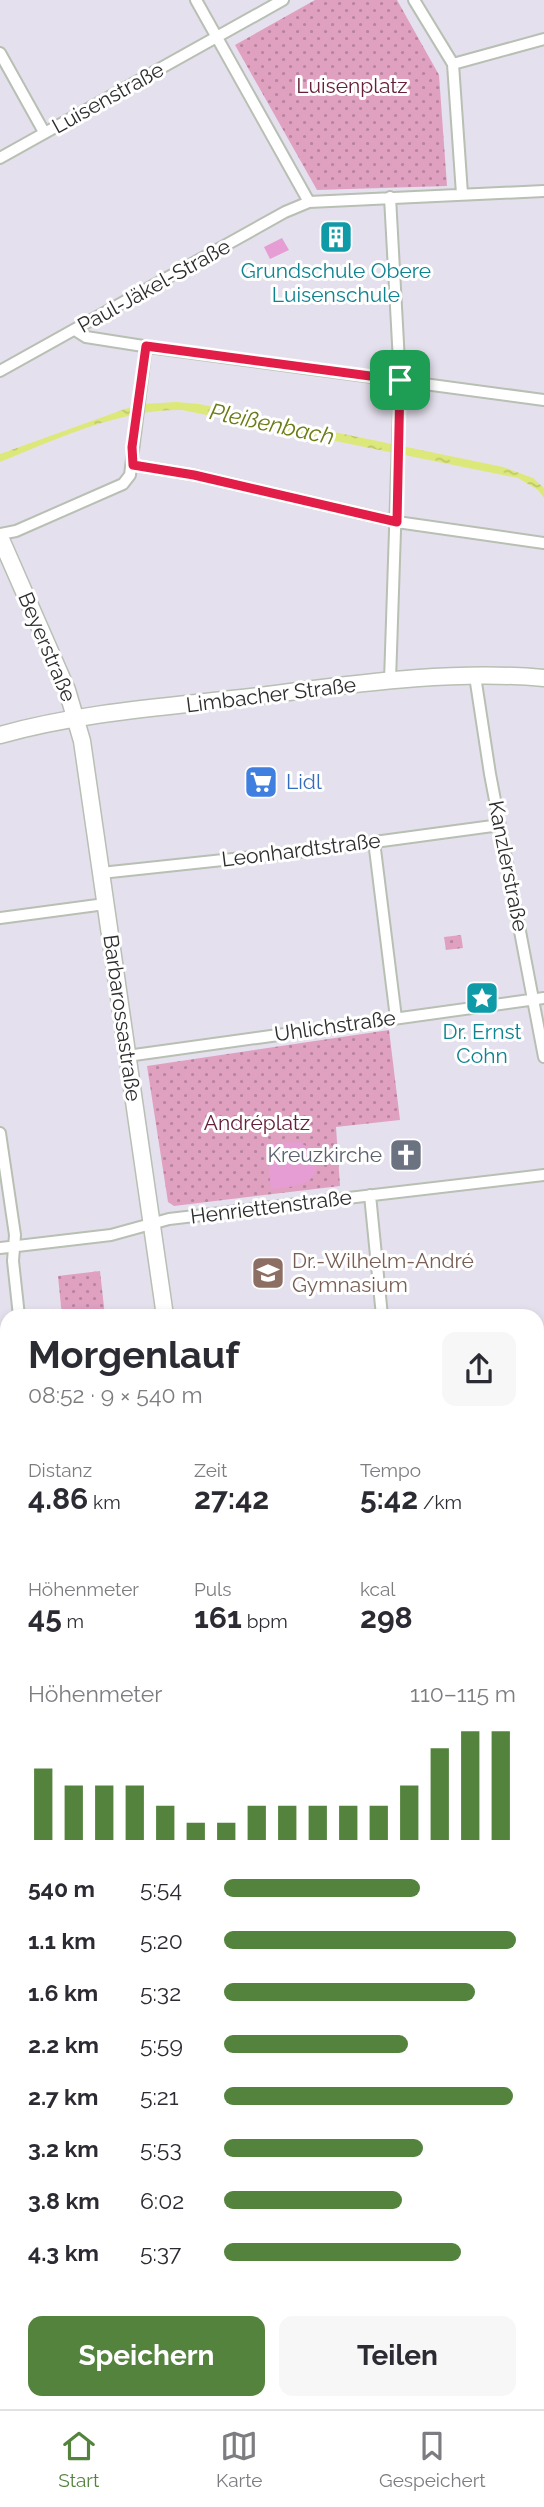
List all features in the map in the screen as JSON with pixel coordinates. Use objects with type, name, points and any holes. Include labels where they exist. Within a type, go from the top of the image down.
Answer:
[{"type":"street","points":[[196,0],[309,202],[544,191]]},
{"type":"street","points":[[217,39],[284,0]]},
{"type":"street","points":[[414,0],[453,64],[462,194]]},
{"type":"street","name":"Luisenstraße","points":[[0,158],[217,39]]},
{"type":"street","points":[[453,64],[544,39]]},
{"type":"street","points":[[0,53],[44,132]]},
{"type":"street","points":[[390,197],[400,380],[390,681]]},
{"type":"street","name":"Paul-Jäkel-Straße","points":[[0,371],[285,212],[309,202]]},
{"type":"street","points":[[75,330],[86,337],[146,346],[544,400]]},
{"type":"street","points":[[0,536],[123,484],[133,465],[132,447],[146,346]]},
{"type":"street","points":[[133,465],[173,470],[397,522],[544,543]]},
{"type":"street","name":"Beyerstraße","points":[[0,536],[65,686],[76,720]]},
{"type":"street","name":"Limbacher Straße","points":[[0,735],[76,720],[390,681],[475,676],[544,678]]},
{"type":"street","name":"Kanzlerstraße","points":[[475,676],[500,825],[538,999],[544,1057]]},
{"type":"street","name":"Barbarossastraße","points":[[76,720],[82,741],[164,1309]]},
{"type":"street","name":"Leonhardtstraße","points":[[101,873],[500,825]]},
{"type":"street","points":[[374,841],[396,1018]]},
{"type":"street","points":[[0,918],[105,904]]},
{"type":"street","name":"Uhlichstraße","points":[[127,1056],[538,999]]},
{"type":"street","points":[[0,1132],[18,1309]]},
{"type":"street","name":"Henriettenstraße","points":[[0,1248],[111,1234],[169,1219],[544,1175]]},
{"type":"street","points":[[370,1195],[381,1309]]},
{"type":"green space","name":"Luisenplatz","points":[[315,0],[397,0],[439,75],[447,186],[317,190],[235,45]]},
{"type":"green space","points":[[461,935],[463,948],[446,950],[444,937]]},
{"type":"green space","name":"Andréplatz","points":[[389,1030],[400,1120],[336,1127],[340,1186],[174,1206],[168,1202],[147,1066]]},
{"type":"green space","points":[[100,1271],[104,1309],[61,1309],[58,1276]]},
{"type":"shaded area","points":[[282,238],[289,250],[270,259],[264,247]]},
{"type":"shaded area","points":[[299,1142],[313,1150],[316,1171],[307,1182],[271,1189],[266,1144]]},
{"type":"water","name":"Pleißenbach","points":[[142,404],[199,404],[503,467],[533,478],[544,488],[544,498],[538,490],[518,478],[182,410],[135,414],[112,420],[66,435],[0,462],[0,454],[125,409]]},
{"type":"place","name":"Grundschule Obere Luisenschule","points":[[336,237]]},
{"type":"place","name":"Lidl","points":[[261,782]]},
{"type":"place","name":"Dr. Ernst Cohn","points":[[482,998]]},
{"type":"place","name":"Kreuzkirche","points":[[406,1155]]},
{"type":"place","name":"Dr.-Wilhelm-André Gymnasium","points":[[268,1273]]},
{"type":"route","points":[[146,346],[400,380],[397,522],[194,475],[133,465],[132,447],[146,346]]}]
